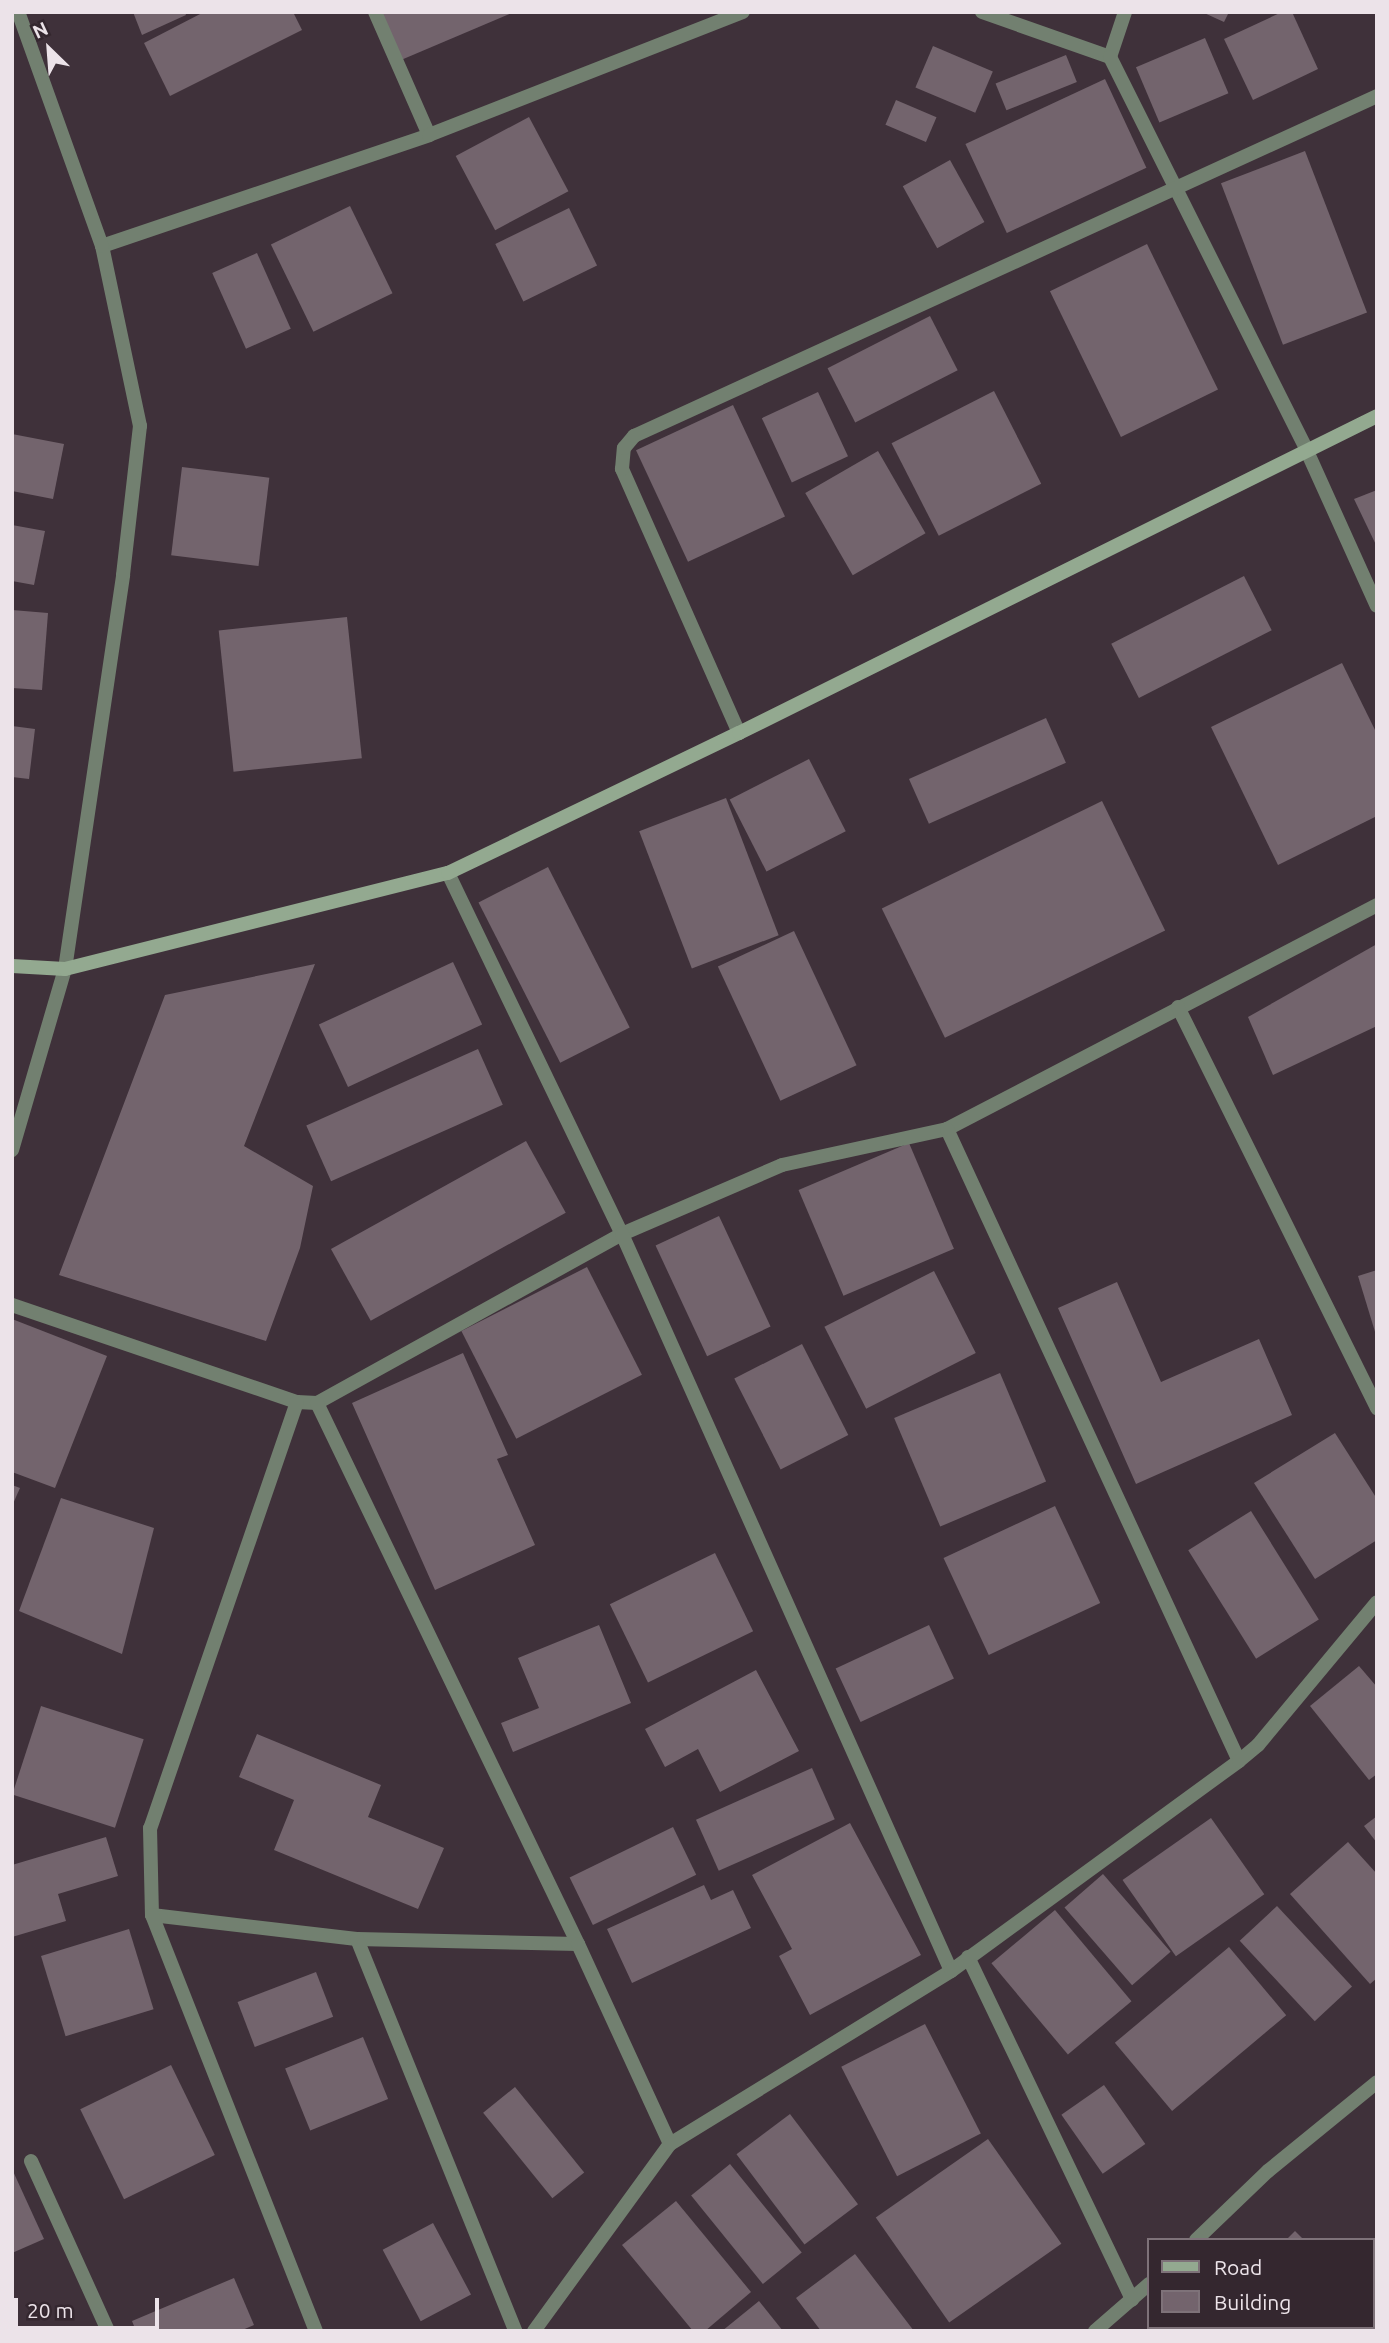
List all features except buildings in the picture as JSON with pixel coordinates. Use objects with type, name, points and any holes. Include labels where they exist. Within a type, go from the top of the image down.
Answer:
[{"type":"street","points":[[12,1150],[65,969],[123,575],[140,426],[102,246],[18,12]]},
{"type":"street","points":[[375,12],[429,135]]},
{"type":"street","points":[[102,246],[429,135],[743,12]]},
{"type":"street","points":[[982,12],[1110,57]]},
{"type":"street","points":[[1125,12],[1110,57],[1174,190],[1306,449],[1377,606]]},
{"type":"street","points":[[739,733],[622,470],[624,448],[634,436],[1377,96]]},
{"type":"street","points":[[12,966],[65,969],[448,873],[739,733],[1377,416]]},
{"type":"street","points":[[448,873],[622,1234],[951,1970]]},
{"type":"street","points":[[12,1305],[297,1402],[317,1403],[622,1234],[782,1165],[947,1129],[1377,905]]},
{"type":"street","points":[[1178,1007],[1377,1408]]},
{"type":"street","points":[[947,1129],[1239,1760]]},
{"type":"street","points":[[297,1402],[150,1828],[152,1915],[316,2331]]},
{"type":"street","points":[[317,1403],[578,1944],[670,2144]]},
{"type":"street","points":[[534,2331],[670,2144],[951,1970],[1239,1760],[1258,1745],[1377,1602]]},
{"type":"street","points":[[152,1915],[357,1940],[578,1944]]},
{"type":"street","points":[[357,1940],[515,2331]]},
{"type":"street","points":[[968,1957],[1132,2300]]},
{"type":"street","points":[[1198,2238],[1268,2171],[1377,2082]]},
{"type":"street","points":[[31,2161],[108,2331]]},
{"type":"street","points":[[1095,2331],[1148,2285]]}]
